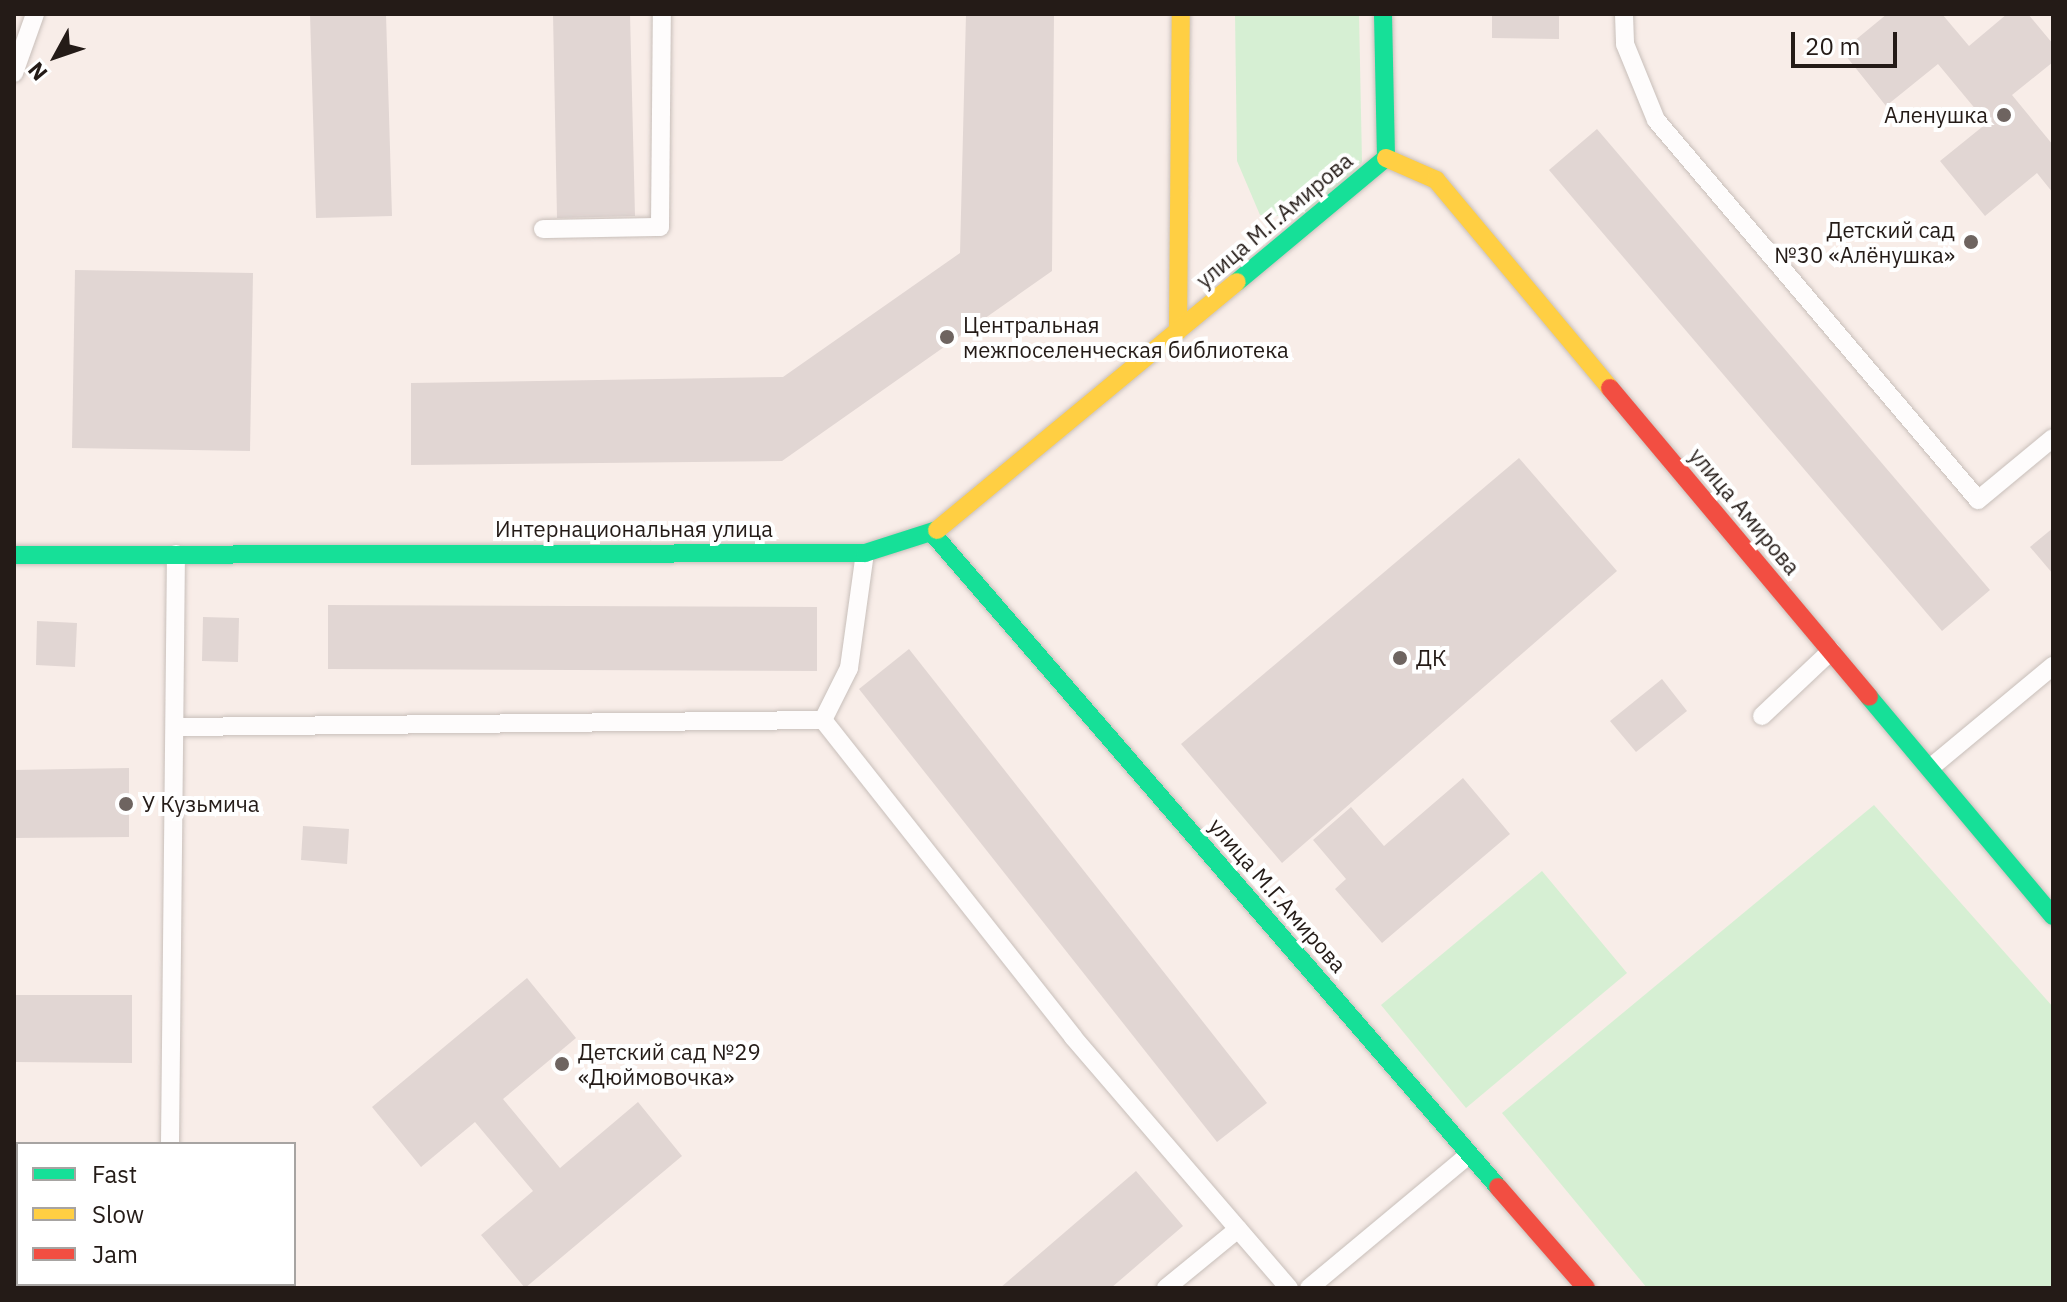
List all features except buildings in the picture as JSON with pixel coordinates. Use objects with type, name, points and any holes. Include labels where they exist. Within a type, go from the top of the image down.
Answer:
[{"type":"street","name":"улица М.Г.Амирова","points":[[1178,331],[1181,14]]},
{"type":"street","name":"улица М.Г.Амирова","points":[[1178,331],[1386,158],[1383,14]]},
{"type":"street","name":"улица Амирова","points":[[1386,158],[1436,180],[2053,916]]},
{"type":"street","name":"Интернациональная улица","points":[[14,555],[865,553],[933,534],[1178,331]]},
{"type":"street","name":"улица М.Г.Амирова","points":[[933,534],[1586,1288]]},
{"type":"lane","points":[[14,73],[35,14]]},
{"type":"lane","points":[[543,229],[660,227],[662,14]]},
{"type":"lane","points":[[1624,14],[1625,44],[1656,120],[1978,500],[2053,438]]},
{"type":"lane","points":[[823,720],[849,668],[865,553]]},
{"type":"lane","points":[[170,1142],[177,727],[176,554]]},
{"type":"lane","points":[[1762,716],[1831,651]]},
{"type":"lane","points":[[1930,768],[2053,666]]},
{"type":"lane","points":[[177,727],[823,720]]},
{"type":"lane","points":[[823,720],[1073,1037],[1289,1288]]},
{"type":"lane","points":[[1309,1288],[1472,1153]]},
{"type":"lane","points":[[1166,1288],[1238,1229]]},
{"type":"green space","points":[[1235,14],[1359,14],[1362,162],[1316,218],[1260,215],[1237,161]]},
{"type":"green space","points":[[1874,805],[2053,1007],[2053,1288],[1647,1288],[1502,1113]]},
{"type":"green space","points":[[1542,871],[1627,973],[1466,1108],[1381,1005]]},
{"type":"traffic: fast","points":[[1383,14],[1386,158]]},
{"type":"traffic: fast","points":[[1237,282],[1386,158]]},
{"type":"traffic: fast","points":[[14,555],[865,553],[937,530]]},
{"type":"traffic: fast","points":[[933,534],[1498,1187]]},
{"type":"traffic: fast","points":[[1869,697],[2053,916]]},
{"type":"traffic: slow","points":[[1178,331],[1181,14]]},
{"type":"traffic: slow","points":[[1386,158],[1436,180],[1610,388]]},
{"type":"traffic: slow","points":[[937,530],[1237,282]]},
{"type":"traffic: jam","points":[[1610,388],[1869,697]]},
{"type":"traffic: jam","points":[[1498,1187],[1586,1288]]},
{"type":"place","name":"Аленушка","points":[[2004,115]]},
{"type":"place","name":"Детский сад №30 «Алёнушка»","points":[[1971,242]]},
{"type":"place","name":"Центральная межпоселенческая библиотека","points":[[947,337]]},
{"type":"place","name":"ДК","points":[[1400,658]]},
{"type":"place","name":"У Кузьмича","points":[[126,804]]},
{"type":"place","name":"Детский сад №29 «Дюймовочка»","points":[[562,1064]]}]
